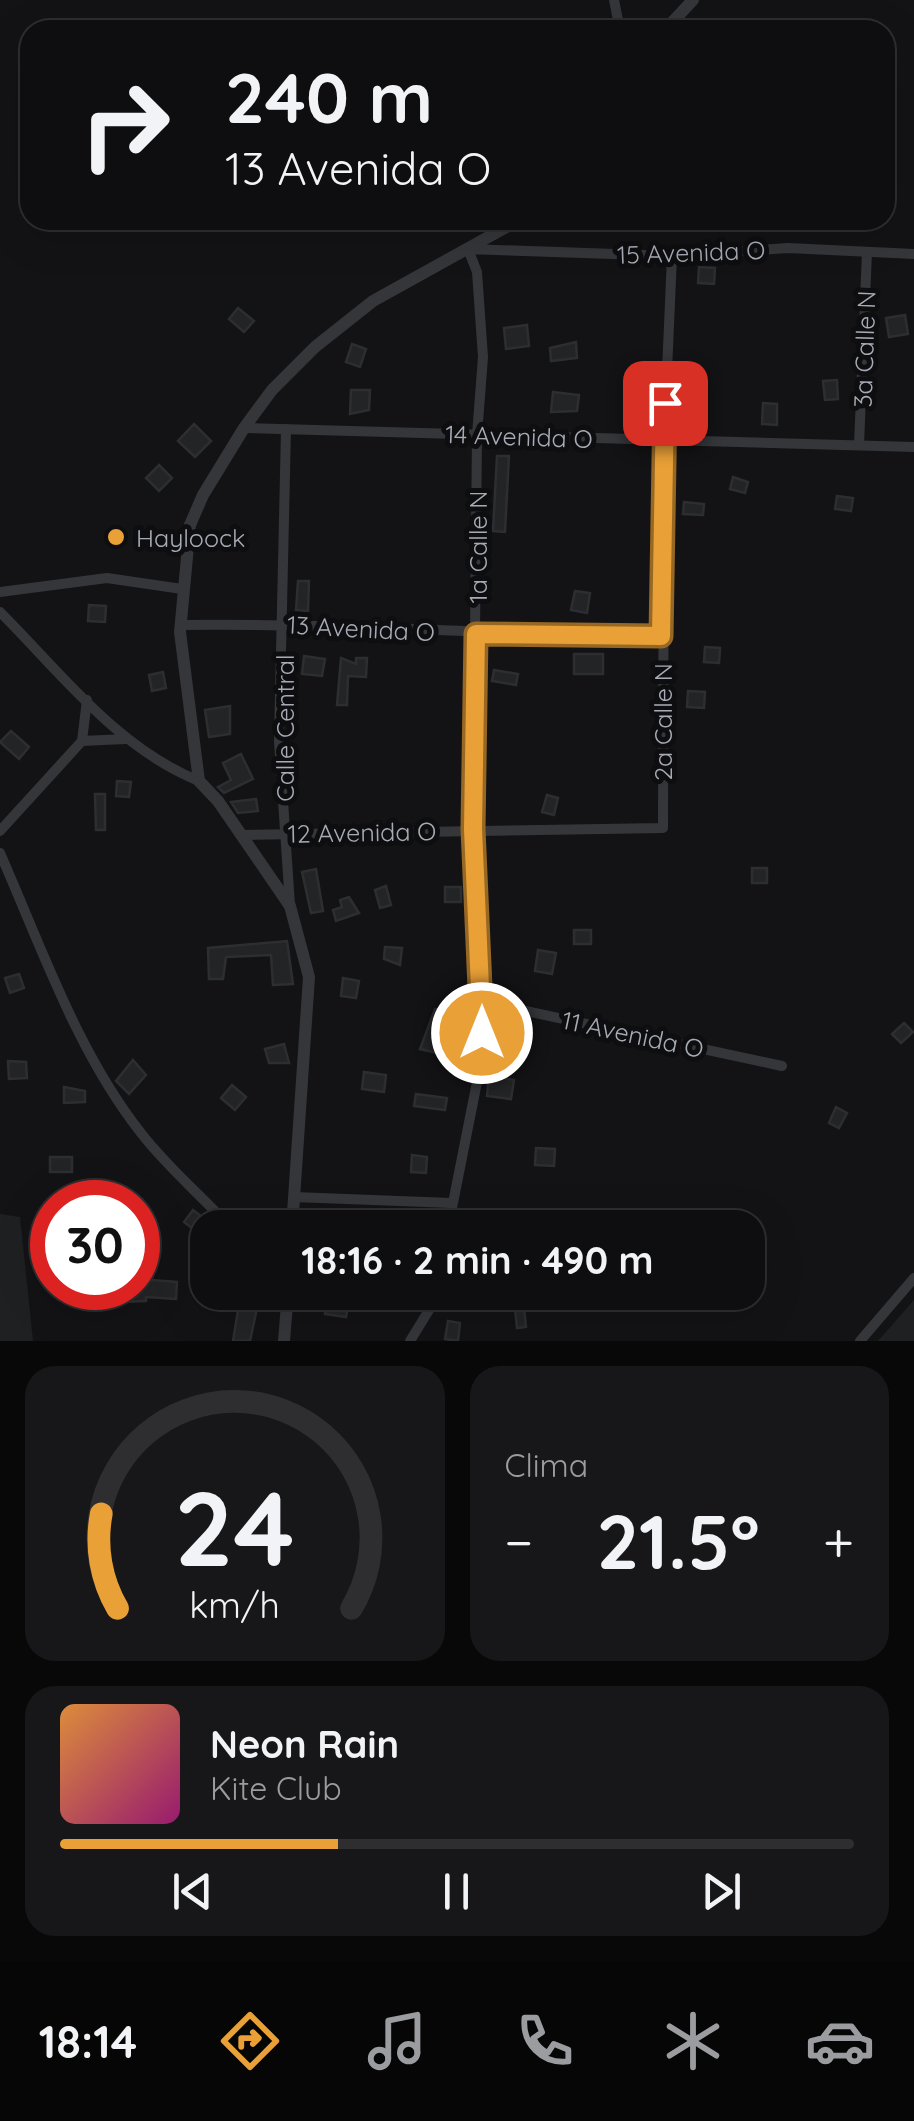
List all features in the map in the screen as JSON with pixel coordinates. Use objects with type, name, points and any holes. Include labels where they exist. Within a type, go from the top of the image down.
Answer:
[{"type":"street","points":[[675,20],[693,0]]},
{"type":"street","points":[[198,781],[181,625],[190,526],[203,495],[272,390],[314,347],[373,302],[501,230]]},
{"type":"street","name":"15 Avenida O","points":[[468,249],[672,256],[788,248],[914,254]]},
{"type":"street","name":"1a Calle N","points":[[450,1210],[481,1062],[484,1002],[473,829],[477,434],[483,357],[477,272],[468,249]]},
{"type":"street","name":"3a Calle N","points":[[859,445],[867,252]]},
{"type":"street","name":"2a Calle N","points":[[663,828],[664,440],[672,256]]},
{"type":"street","name":"14 Avenida O","points":[[244,428],[914,446]]},
{"type":"street","name":"Calle Central","points":[[286,429],[280,757],[290,906]]},
{"type":"street","points":[[0,592],[107,578],[182,590]]},
{"type":"street","points":[[0,612],[125,739],[161,766],[198,781],[242,834],[290,906],[309,978],[293,1210]]},
{"type":"street","name":"13 Avenida O","points":[[181,625],[284,624],[476,634],[661,636]]},
{"type":"street","points":[[0,831],[82,741],[87,700]]},
{"type":"street","points":[[82,741],[125,739]]},
{"type":"street","name":"12 Avenida O","points":[[242,834],[663,828]]},
{"type":"street","points":[[0,853],[63,994],[115,1096],[142,1135],[213,1210]]},
{"type":"street","name":"11 Avenida O","points":[[484,1002],[782,1066]]},
{"type":"street","points":[[294,1197],[451,1203]]},
{"type":"street","points":[[860,1341],[914,1278]]},
{"type":"street","points":[[284,1341],[287,1310]]},
{"type":"street","points":[[410,1341],[429,1310]]},
{"type":"shaded area","points":[[0,1214],[20,1217],[33,1341],[0,1341]]},
{"type":"shaded area","points":[[914,1300],[914,1341],[878,1341]]},
{"type":"building","points":[[699,267],[715,268],[714,284],[698,283]]},
{"type":"building","points":[[238,308],[254,321],[244,332],[229,319]]},
{"type":"building","points":[[905,315],[908,334],[889,337],[886,318]]},
{"type":"building","points":[[527,325],[529,346],[506,349],[504,328]]},
{"type":"building","points":[[576,342],[577,358],[551,361],[550,348]]},
{"type":"building","points":[[352,344],[366,349],[360,367],[346,362]]},
{"type":"building","points":[[837,380],[838,399],[825,400],[823,381]]},
{"type":"building","points":[[351,390],[370,390],[369,410],[350,414]]},
{"type":"building","points":[[553,392],[579,395],[577,411],[551,412]]},
{"type":"building","points":[[763,403],[777,404],[777,425],[762,424]]},
{"type":"building","points":[[194,424],[211,441],[195,457],[178,441]]},
{"type":"building","points":[[497,456],[509,456],[505,532],[493,531]]},
{"type":"building","points":[[159,465],[172,478],[159,491],[146,478]]},
{"type":"building","points":[[733,477],[748,482],[745,493],[730,489]]},
{"type":"building","points":[[837,496],[853,498],[851,511],[835,509]]},
{"type":"building","points":[[684,502],[704,504],[703,515],[683,514]]},
{"type":"building","points":[[298,581],[309,581],[308,611],[296,610]]},
{"type":"building","points":[[575,591],[590,593],[587,613],[571,610]]},
{"type":"building","points":[[89,605],[106,606],[105,622],[88,621]]},
{"type":"building","points":[[705,647],[720,648],[719,663],[704,662]]},
{"type":"building","points":[[574,654],[603,654],[603,674],[574,674]]},
{"type":"building","points":[[304,656],[325,659],[322,676],[302,674]]},
{"type":"building","points":[[341,658],[356,664],[356,658],[367,658],[366,677],[348,676],[347,705],[337,705]]},
{"type":"building","points":[[494,670],[518,674],[516,685],[492,681]]},
{"type":"building","points":[[163,672],[166,688],[152,691],[149,675]]},
{"type":"building","points":[[688,691],[705,692],[704,708],[687,707]]},
{"type":"building","points":[[230,706],[230,734],[209,737],[205,710]]},
{"type":"building","points":[[11,731],[29,747],[19,759],[0,742]]},
{"type":"building","points":[[241,754],[253,779],[224,793],[218,787],[231,780],[223,763]]},
{"type":"building","points":[[117,781],[131,782],[129,797],[116,796]]},
{"type":"building","points":[[95,794],[105,794],[105,830],[96,830]]},
{"type":"building","points":[[547,795],[558,798],[554,815],[542,812]]},
{"type":"building","points":[[256,799],[258,811],[238,813],[231,802]]},
{"type":"building","points":[[752,868],[767,868],[767,883],[752,883]]},
{"type":"building","points":[[316,869],[323,911],[311,913],[302,872]]},
{"type":"building","points":[[386,886],[391,905],[380,908],[375,890]]},
{"type":"building","points":[[445,887],[461,887],[461,902],[445,902]]},
{"type":"building","points":[[349,897],[359,913],[336,921],[333,910],[342,907],[340,900]]},
{"type":"building","points":[[574,930],[591,930],[591,944],[574,944]]},
{"type":"building","points":[[287,941],[293,984],[273,985],[271,955],[226,957],[223,979],[209,979],[208,948]]},
{"type":"building","points":[[385,947],[402,948],[400,965],[384,959]]},
{"type":"building","points":[[538,950],[556,953],[552,974],[535,971]]},
{"type":"building","points":[[19,974],[24,988],[10,993],[5,978]]},
{"type":"building","points":[[343,978],[359,981],[356,998],[341,996]]},
{"type":"building","points":[[435,1009],[447,1012],[437,1053],[420,1049]]},
{"type":"building","points":[[904,1023],[913,1032],[901,1043],[892,1034]]},
{"type":"building","points":[[284,1044],[289,1063],[269,1063],[265,1049]]},
{"type":"building","points":[[133,1060],[146,1075],[129,1094],[116,1081]]},
{"type":"building","points":[[8,1061],[26,1062],[27,1078],[9,1079]]},
{"type":"building","points":[[364,1072],[386,1075],[384,1092],[362,1089]]},
{"type":"building","points":[[489,1076],[514,1080],[511,1099],[487,1096]]},
{"type":"building","points":[[232,1085],[246,1097],[235,1110],[221,1098]]},
{"type":"building","points":[[64,1087],[85,1091],[85,1102],[64,1103]]},
{"type":"building","points":[[416,1094],[447,1098],[445,1110],[414,1106]]},
{"type":"building","points":[[836,1107],[847,1113],[839,1128],[829,1123]]},
{"type":"building","points":[[536,1148],[555,1149],[554,1166],[535,1165]]},
{"type":"building","points":[[412,1155],[427,1157],[426,1173],[411,1172]]},
{"type":"building","points":[[50,1157],[72,1157],[72,1172],[50,1172]]},
{"type":"building","points":[[160,1281],[177,1282],[176,1299],[160,1298]]},
{"type":"building","points":[[238,1310],[257,1310],[250,1341],[233,1341]]},
{"type":"building","points":[[326,1310],[347,1310],[346,1317],[325,1314]]},
{"type":"building","points":[[515,1310],[524,1310],[526,1327],[517,1328]]},
{"type":"building","points":[[448,1321],[460,1323],[458,1341],[445,1339]]},
{"type":"place","name":"Hayloock","points":[[116,537]]},
{"type":"route","points":[[482,1033],[484,1004],[473,829],[476,634],[661,636],[665,403]]}]
